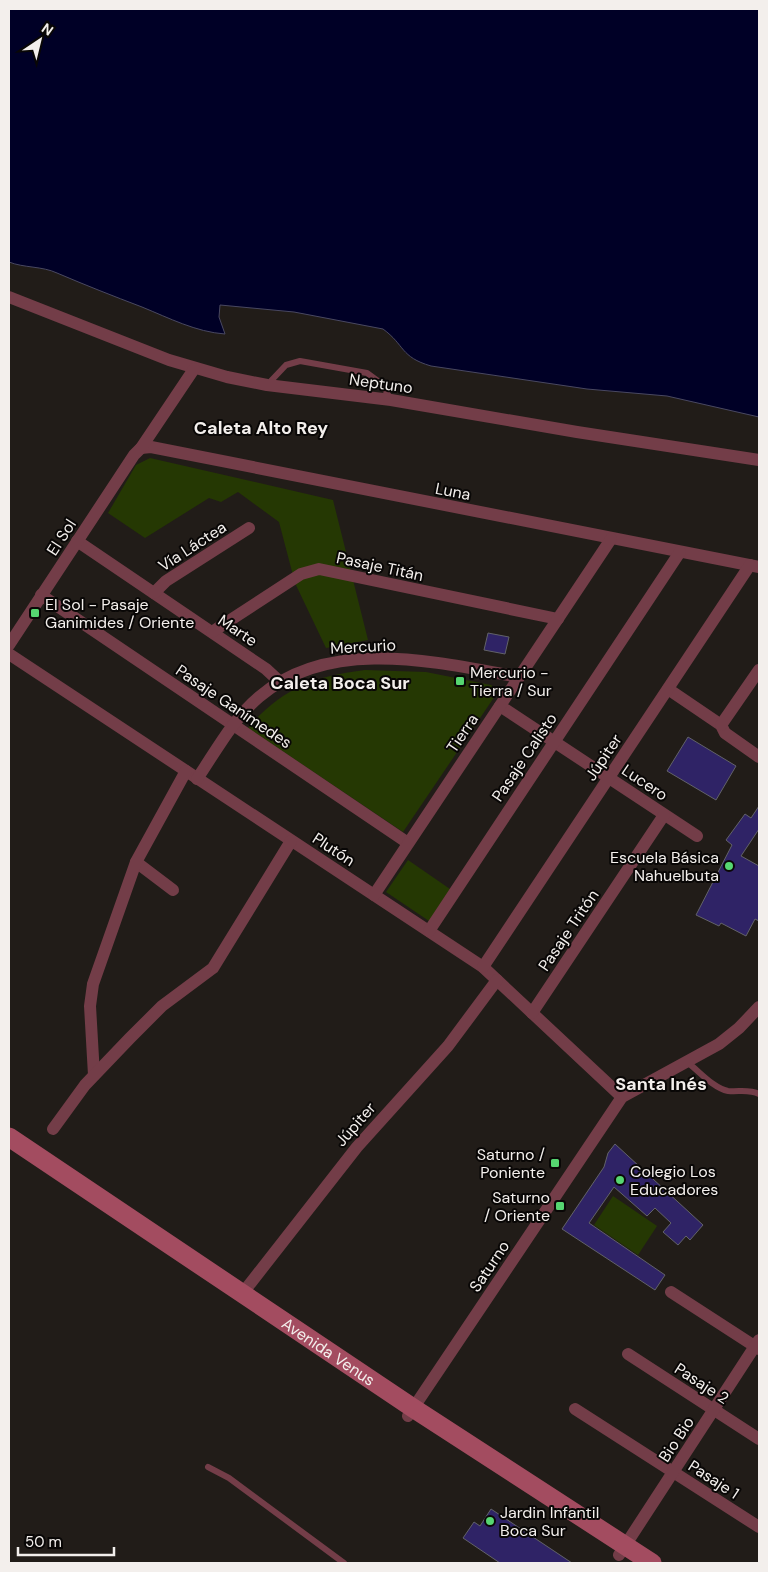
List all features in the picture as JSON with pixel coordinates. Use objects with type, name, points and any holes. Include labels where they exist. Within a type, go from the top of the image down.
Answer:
[{"type":"street","name":"Neptuno","points":[[9,298],[194,369],[267,385],[391,400],[577,432],[759,460]]},
{"type":"street","name":"El Sol","points":[[9,645],[134,455],[141,448],[194,369]]},
{"type":"street","name":"Luna","points":[[141,448],[161,449],[755,566]]},
{"type":"street","name":"Vía Láctea","points":[[154,593],[166,581],[249,528]]},
{"type":"street","name":"Tierra","points":[[374,895],[611,539]]},
{"type":"street","name":"Marte","points":[[77,541],[266,668],[280,682]]},
{"type":"street","name":"Pasaje Calisto","points":[[429,931],[680,552]]},
{"type":"street","name":"Júpiter","points":[[483,967],[668,689],[755,566]]},
{"type":"street","name":"Pasaje Titán","points":[[212,632],[301,574],[319,569],[558,619]]},
{"type":"street","name":"Pasaje Ganímedes","points":[[41,596],[408,843]]},
{"type":"street","name":"Plutón","points":[[9,654],[483,967],[622,1097]]},
{"type":"street","name":"Mercurio","points":[[94,1075],[91,992],[136,862],[192,775],[258,697],[296,674],[328,663],[383,659],[442,663],[519,678]]},
{"type":"street","points":[[721,726],[759,670]]},
{"type":"street","points":[[668,689],[721,726],[728,735],[759,757]]},
{"type":"street","name":"Lucero","points":[[500,706],[697,836]]},
{"type":"street","name":"Pasaje Tritón","points":[[532,1013],[664,815]]},
{"type":"street","points":[[53,1129],[94,1075],[162,1006],[213,968],[291,841]]},
{"type":"street","points":[[136,862],[173,890]]},
{"type":"street","name":"Júpiter","points":[[242,1294],[350,1154],[448,1046],[497,980]]},
{"type":"street","name":"Saturno","points":[[411,1412],[622,1097],[687,1062],[729,1036],[759,1007]]},
{"type":"street","name":"Avenida Venus","points":[[9,1137],[242,1294],[411,1412],[625,1555],[652,1563]]},
{"type":"street","name":"Avenida Venus","points":[[9,1148],[234,1302],[411,1412]]},
{"type":"street","points":[[671,1292],[758,1345]]},
{"type":"street","name":"Bio Bio","points":[[625,1555],[674,1472],[758,1345]]},
{"type":"street","name":"Pasaje 2","points":[[628,1354],[759,1439]]},
{"type":"street","name":"Pasaje 1","points":[[575,1409],[759,1527]]},
{"type":"lane","points":[[267,385],[286,365],[300,361],[368,373],[382,384],[391,400]]},
{"type":"lane","points":[[687,1062],[719,1087],[729,1091],[741,1090],[759,1094]]},
{"type":"lane","points":[[208,1467],[229,1478],[344,1563]]},
{"type":"green space","points":[[150,458],[333,500],[368,640],[326,648],[295,583],[279,522],[238,492],[221,502],[209,498],[145,538],[108,513],[136,465]]},
{"type":"green space","points":[[365,670],[426,672],[491,685],[497,689],[497,693],[403,832],[248,728],[273,703],[300,687],[330,676]]},
{"type":"green space","points":[[408,860],[450,889],[429,921],[386,892]]},
{"type":"green space","points":[[613,1196],[657,1226],[638,1255],[594,1225]]},
{"type":"water","points":[[9,9],[759,9],[759,417],[667,396],[587,389],[431,366],[408,355],[383,329],[294,312],[220,305],[219,317],[225,334],[214,333],[183,324],[51,271],[9,262]]},
{"type":"building","points":[[488,633],[509,637],[505,654],[484,650]]},
{"type":"building","points":[[688,737],[736,766],[716,800],[667,771]]},
{"type":"building","points":[[759,806],[759,829],[741,856],[759,866],[759,921],[755,919],[746,936],[721,923],[719,926],[696,915],[732,845],[726,840],[745,814],[751,818]]},
{"type":"building","points":[[615,1144],[703,1225],[690,1240],[686,1236],[678,1245],[663,1232],[671,1223],[655,1208],[647,1216],[614,1187],[589,1223],[665,1275],[655,1290],[562,1229],[604,1167],[608,1153]]},
{"type":"building","points":[[491,1509],[572,1563],[500,1563],[463,1538],[474,1522],[480,1526]]},
{"type":"place","name":"El Sol - Pasaje Ganimides / Oriente","points":[[35,613]]},
{"type":"place","name":"Mercurio - Tierra / Sur","points":[[460,681]]},
{"type":"place","name":"Escuela Básica Nahuelbuta","points":[[729,866]]},
{"type":"place","name":"Saturno / Poniente","points":[[555,1163]]},
{"type":"place","name":"Colegio Los Educadores","points":[[620,1180]]},
{"type":"place","name":"Saturno / Oriente","points":[[560,1206]]},
{"type":"place","name":"Jardin Infantil Boca Sur","points":[[490,1521]]},
{"type":"district","name":"Caleta Alto Rey","points":[[261,428]]},
{"type":"district","name":"Caleta Boca Sur","points":[[340,683]]},
{"type":"district","name":"Santa Inés","points":[[661,1084]]}]
